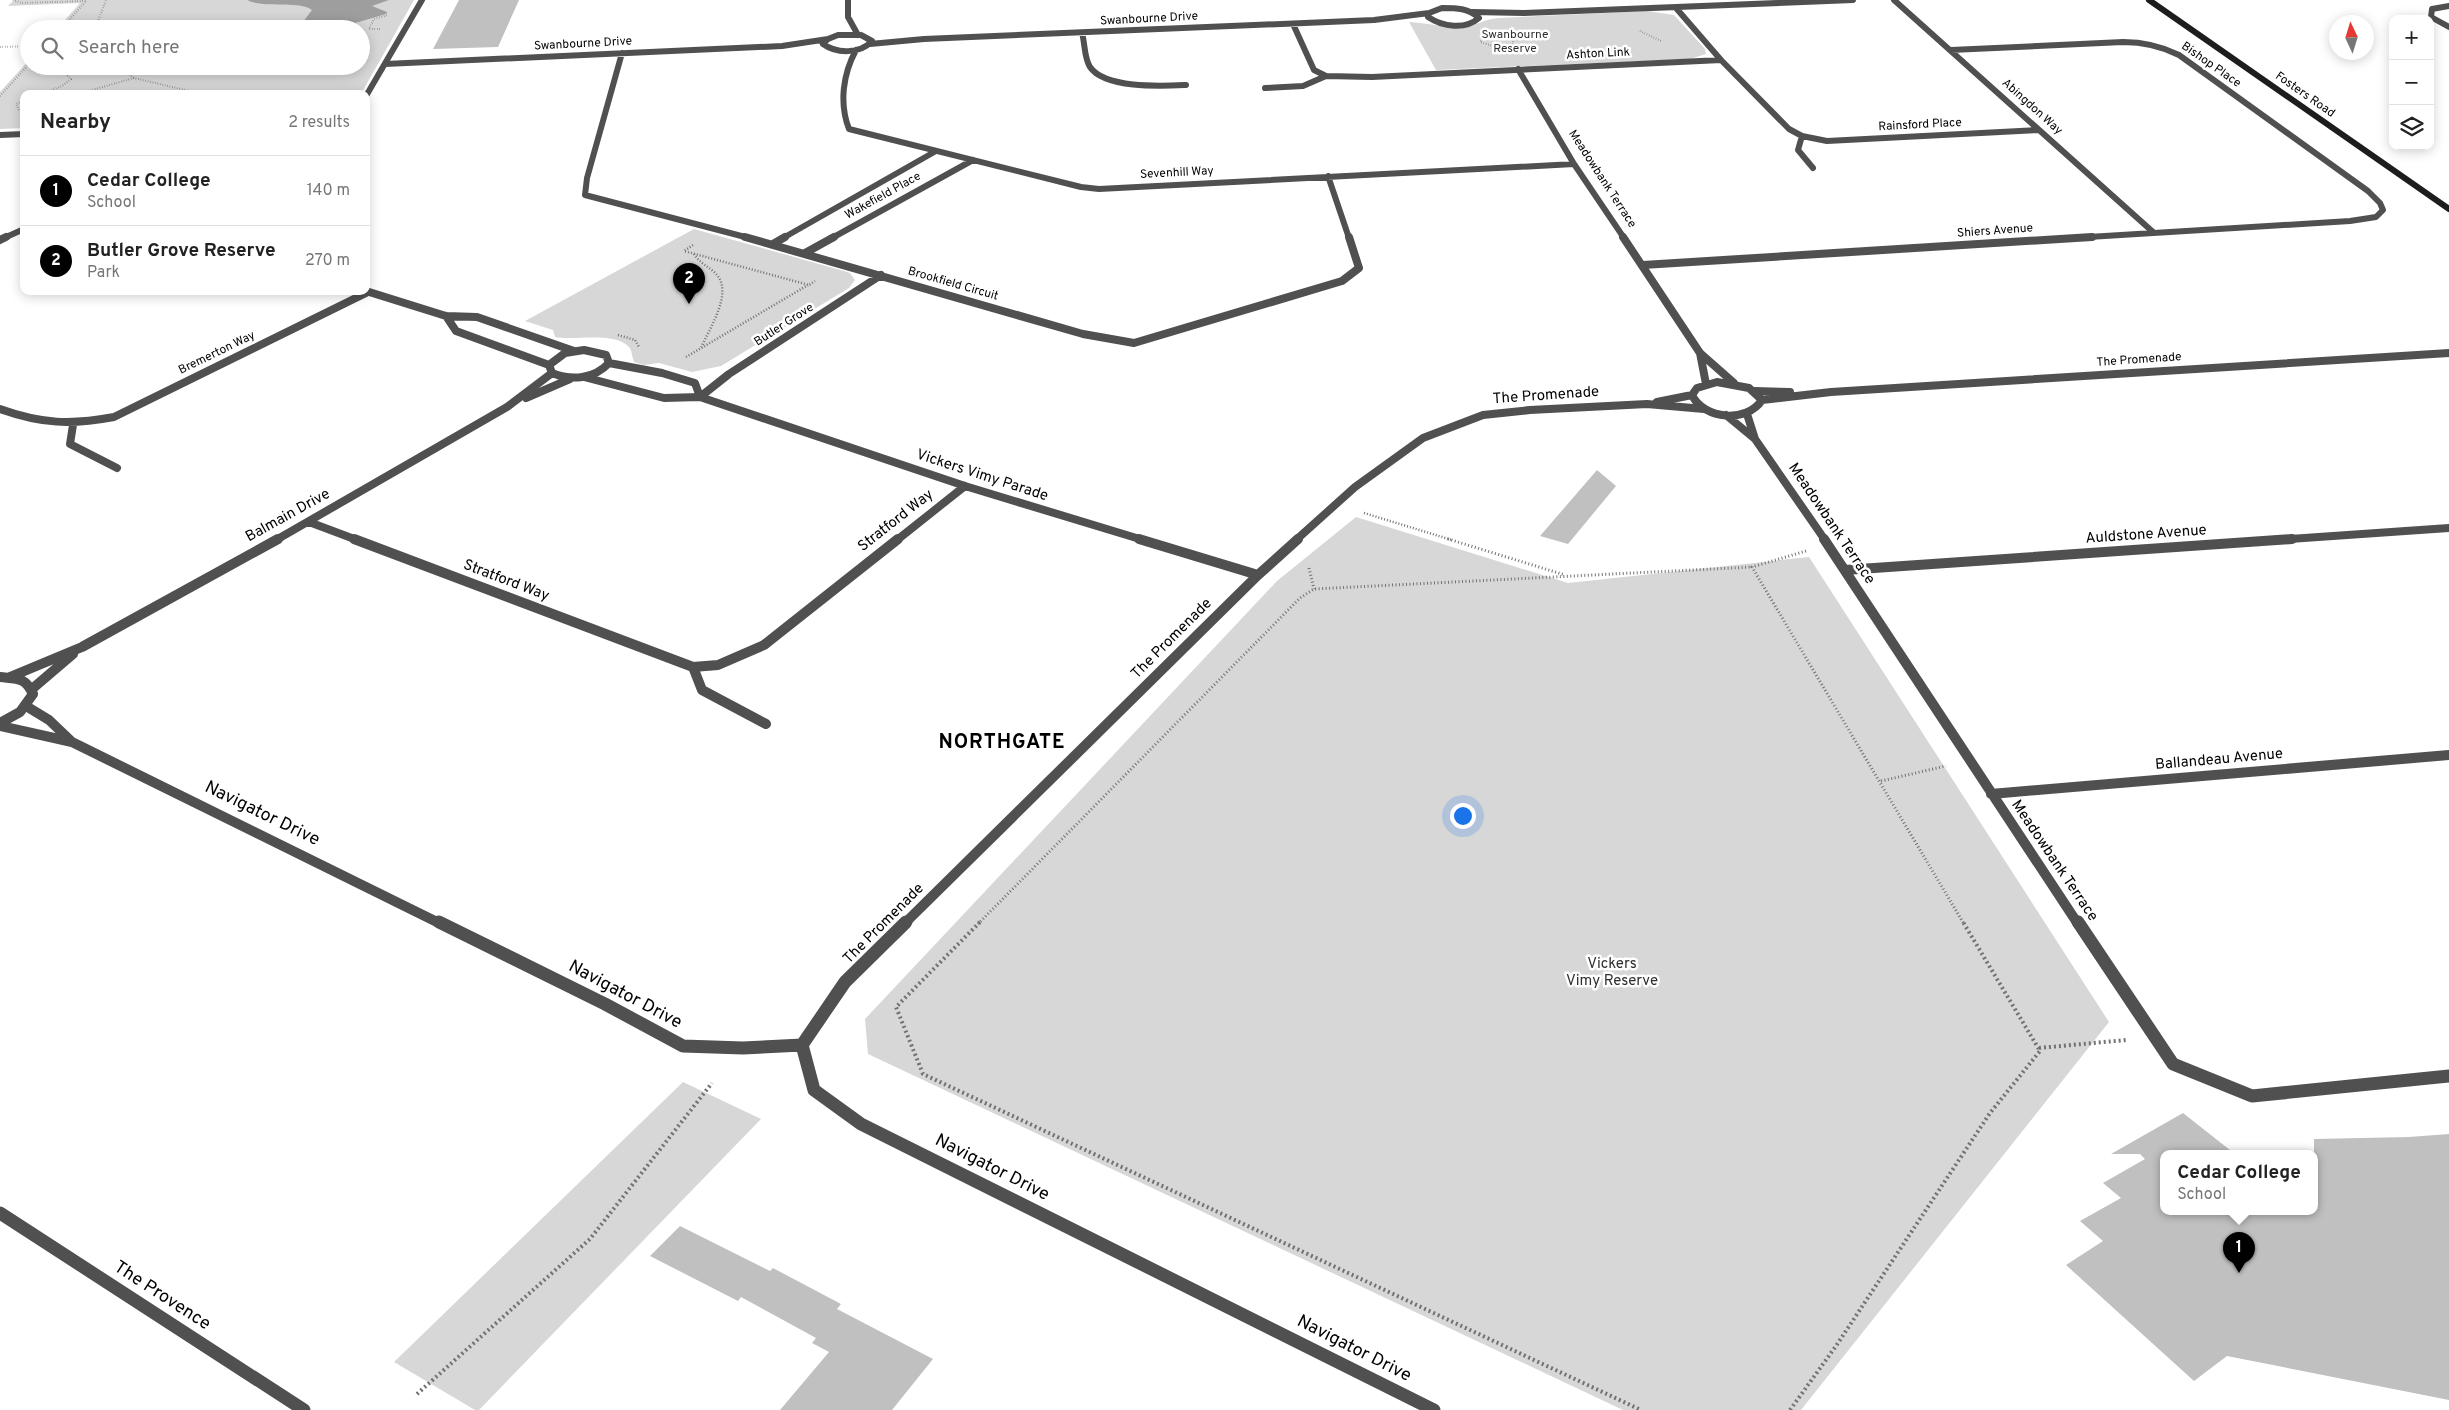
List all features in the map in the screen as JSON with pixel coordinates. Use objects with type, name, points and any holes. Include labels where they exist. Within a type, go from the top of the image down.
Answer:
[{"type":"main road","name":"Fosters Road","points":[[2149,0],[2449,209]]},
{"type":"street","points":[[370,90],[422,0]]},
{"type":"street","points":[[838,35],[845,22],[848,0]]},
{"type":"street","points":[[1439,0],[1436,10],[1463,9],[1474,12],[1524,13],[1854,0]]},
{"type":"street","points":[[1449,0],[1463,9]]},
{"type":"street","name":"Abingdon Way","points":[[1894,0],[2154,232]]},
{"type":"street","points":[[2449,6],[2432,9],[2431,17],[2449,27]]},
{"type":"street","name":"Rainsford Place","points":[[1676,8],[1720,60],[1789,129],[1802,136],[1827,141],[2039,130]]},
{"type":"street","name":"Swanbourne Drive","points":[[1374,20],[1429,13],[1436,10]]},
{"type":"street","points":[[1474,12],[1479,18],[1524,13]]},
{"type":"street","points":[[1429,13],[1428,17],[1433,21]]},
{"type":"street","name":"Swanbourne Drive","points":[[870,42],[1374,20],[1433,21],[1447,25],[1465,25],[1479,18]]},
{"type":"street","points":[[838,51],[856,50],[870,42],[845,22]]},
{"type":"street","points":[[1293,24],[1314,70],[1326,76]]},
{"type":"street","points":[[1082,33],[1090,67],[1100,77],[1155,86],[1186,85]]},
{"type":"street","name":"Swanbourne Drive","points":[[782,46],[838,35],[858,34]]},
{"type":"street","points":[[826,47],[823,44],[828,38]]},
{"type":"street","name":"Bishop Place","points":[[1951,50],[2123,42],[2144,42],[2166,48],[2179,55],[2368,191],[2380,203],[2383,210],[2376,217],[2350,221]]},
{"type":"street","name":"Swanbourne Drive","points":[[385,64],[782,46],[826,47],[838,51]]},
{"type":"street","name":"Sevenhill Way","points":[[843,64],[856,50]]},
{"type":"street","name":"Sevenhill Way","points":[[838,51],[843,64],[843,114],[849,129],[1098,189],[1574,164]]},
{"type":"street","name":"Brookfield Circuit","points":[[622,53],[587,178],[585,195],[773,244],[1083,334],[1134,343],[1342,281],[1358,268],[1328,176]]},
{"type":"street","name":"Ashton Link","points":[[1265,88],[1303,86],[1326,76],[1372,77],[1720,60]]},
{"type":"street","name":"Meadowbank Terrace","points":[[1518,69],[1574,164],[1700,353],[1734,383]]},
{"type":"street","points":[[0,134],[20,134]]},
{"type":"street","points":[[1802,136],[1798,150],[1813,168]]},
{"type":"street","name":"Wakefield Place","points":[[773,244],[936,151]]},
{"type":"street","name":"Wakefield Place","points":[[805,253],[973,160]]},
{"type":"street","name":"Shiers Avenue","points":[[1642,265],[2350,221]]},
{"type":"street","points":[[0,240],[20,231]]},
{"type":"street","name":"Butler Grove","points":[[700,397],[728,374],[881,275]]},
{"type":"street","points":[[370,293],[446,316],[478,317],[574,351],[600,352],[609,358],[609,363]]},
{"type":"street","name":"Bremerton Way","points":[[0,409],[29,420],[73,425],[114,417],[361,295]]},
{"type":"street","points":[[446,316],[456,331],[572,378],[584,377],[601,371],[609,363]]},
{"type":"street","name":"Balmain Drive","points":[[507,406],[550,369],[558,357],[574,351]]},
{"type":"street","name":"Meadowbank Terrace","points":[[1700,353],[1706,384]]},
{"type":"street","name":"The Promenade","points":[[1762,400],[1831,392],[2449,353]]},
{"type":"street","points":[[609,363],[662,373],[695,383],[700,397]]},
{"type":"street","name":"Vickers Vimy Parade","points":[[584,377],[664,398],[700,397],[964,486],[1258,575]]},
{"type":"street","name":"Balmain Drive","points":[[5,677],[82,647],[309,522],[507,406],[572,378]]},
{"type":"street","points":[[1704,409],[1696,404],[1692,394],[1697,388],[1706,384],[1734,383],[1755,391],[1762,400],[1760,408],[1747,414],[1726,415]]},
{"type":"street","name":"The Promenade","points":[[1755,391],[1831,392]]},
{"type":"street","name":"The Promenade","points":[[1647,404],[1692,394]]},
{"type":"street","name":"The Promenade","points":[[802,1045],[845,982],[1258,575],[1355,487],[1423,438],[1483,416],[1530,410],[1647,404],[1704,409],[1726,415]]},
{"type":"street","name":"Meadowbank Terrace","points":[[1747,414],[1755,439]]},
{"type":"street","name":"Meadowbank Terrace","points":[[1726,415],[1755,439],[1845,570],[1991,794],[2173,1064],[2252,1096],[2449,1076]]},
{"type":"street","points":[[73,425],[70,444],[117,468]]},
{"type":"street","name":"Stratford Way","points":[[309,522],[693,667],[718,665],[764,645],[964,486]]},
{"type":"street","name":"Auldstone Avenue","points":[[1845,570],[2449,528]]},
{"type":"street","name":"Balmain Drive","points":[[32,689],[82,647]]},
{"type":"street","points":[[693,667],[702,690],[766,724]]},
{"type":"street","points":[[0,724],[26,706],[33,694],[28,683],[5,677]]},
{"type":"street","name":"Navigator Drive","points":[[26,706],[49,720],[72,742]]},
{"type":"street","name":"Navigator Drive","points":[[0,724],[72,742],[605,1004],[683,1046],[743,1048],[802,1045],[814,1090],[861,1124],[1434,1410]]},
{"type":"street","name":"Ballandeau Avenue","points":[[1991,794],[2449,755]]},
{"type":"street","name":"The Provence","points":[[0,1213],[304,1410]]},
{"type":"path","points":[[13,0],[20,3],[86,1],[69,20]]},
{"type":"path","points":[[98,20],[106,0]]},
{"type":"path","points":[[1500,36],[1513,40],[1513,44],[1496,47],[1482,44],[1480,40],[1484,37],[1500,36]]},
{"type":"path","points":[[0,47],[20,46]]},
{"type":"path","points":[[0,96],[20,74]]},
{"type":"path","points":[[52,90],[62,86],[71,79],[67,75]]},
{"type":"path","points":[[130,75],[134,78],[185,90]]},
{"type":"path","points":[[92,90],[134,78]]},
{"type":"path","points":[[19,110],[16,104],[20,102]]},
{"type":"path","points":[[694,254],[721,280],[723,286],[718,307],[700,348]]},
{"type":"path","points":[[662,373],[700,348],[809,285]]},
{"type":"path","points":[[1364,513],[1568,576]]},
{"type":"path","points":[[1641,1410],[1272,1239],[923,1074],[896,1008],[1279,619],[1300,598],[1314,589],[1752,567],[1806,551]]},
{"type":"path","points":[[1752,567],[1881,780],[2040,1051],[1990,1113],[1836,1346],[1790,1410]]},
{"type":"path","points":[[1309,568],[1314,589]]},
{"type":"path","points":[[1881,780],[1954,764]]},
{"type":"path","points":[[2039,1048],[2126,1040]]},
{"type":"path","points":[[417,1394],[590,1239],[635,1184],[712,1083]]},
{"type":"green space","points":[[14,0],[414,0],[363,90],[20,90],[20,128],[0,129],[0,92],[20,70],[20,75],[370,75],[370,20],[65,20],[80,3],[8,6]]},
{"type":"green space","name":"Swanbourne Reserve","points":[[1647,11],[1674,15],[1705,49],[1706,54],[1690,59],[1436,70],[1409,22],[1460,27],[1498,18]]},
{"type":"green space","points":[[694,229],[844,271],[850,273],[855,280],[849,288],[721,366],[692,372],[659,363],[644,365],[634,362],[629,347],[623,342],[614,339],[555,337],[553,330],[525,321]]},
{"type":"green space","name":"Vickers Vimy Reserve","points":[[1356,517],[1568,583],[1809,557],[2109,1022],[1801,1410],[1623,1410],[868,1054],[865,1019],[1277,581]]},
{"type":"green space","points":[[683,1082],[761,1119],[479,1410],[475,1410],[394,1362]]},
{"type":"shaded area","points":[[247,0],[389,0],[372,6],[387,12],[386,14],[366,20],[304,20],[312,10],[306,7],[254,3]]},
{"type":"building","points":[[459,0],[519,0],[498,47],[433,49]]},
{"type":"building","points":[[1597,470],[1616,486],[1568,544],[1540,536]]},
{"type":"building","points":[[2183,1113],[2230,1150],[2160,1150],[2160,1215],[2318,1215],[2318,1150],[2314,1150],[2314,1139],[2409,1137],[2449,1134],[2449,1400],[2227,1356],[2194,1381],[2066,1265],[2103,1241],[2080,1221],[2121,1198],[2103,1183],[2145,1159],[2140,1154],[2111,1154]]},
{"type":"building","points":[[680,1226],[770,1271],[773,1268],[841,1304],[837,1309],[933,1359],[892,1410],[780,1410],[829,1352],[812,1343],[816,1338],[741,1297],[738,1301],[650,1256]]},
{"type":"place","name":"Butler Grove Reserve","points":[[689,304]]},
{"type":"place","name":"Cedar College","points":[[2239,1273]]},
{"type":"district","name":"NORTHGATE","points":[[1002,743]]}]
